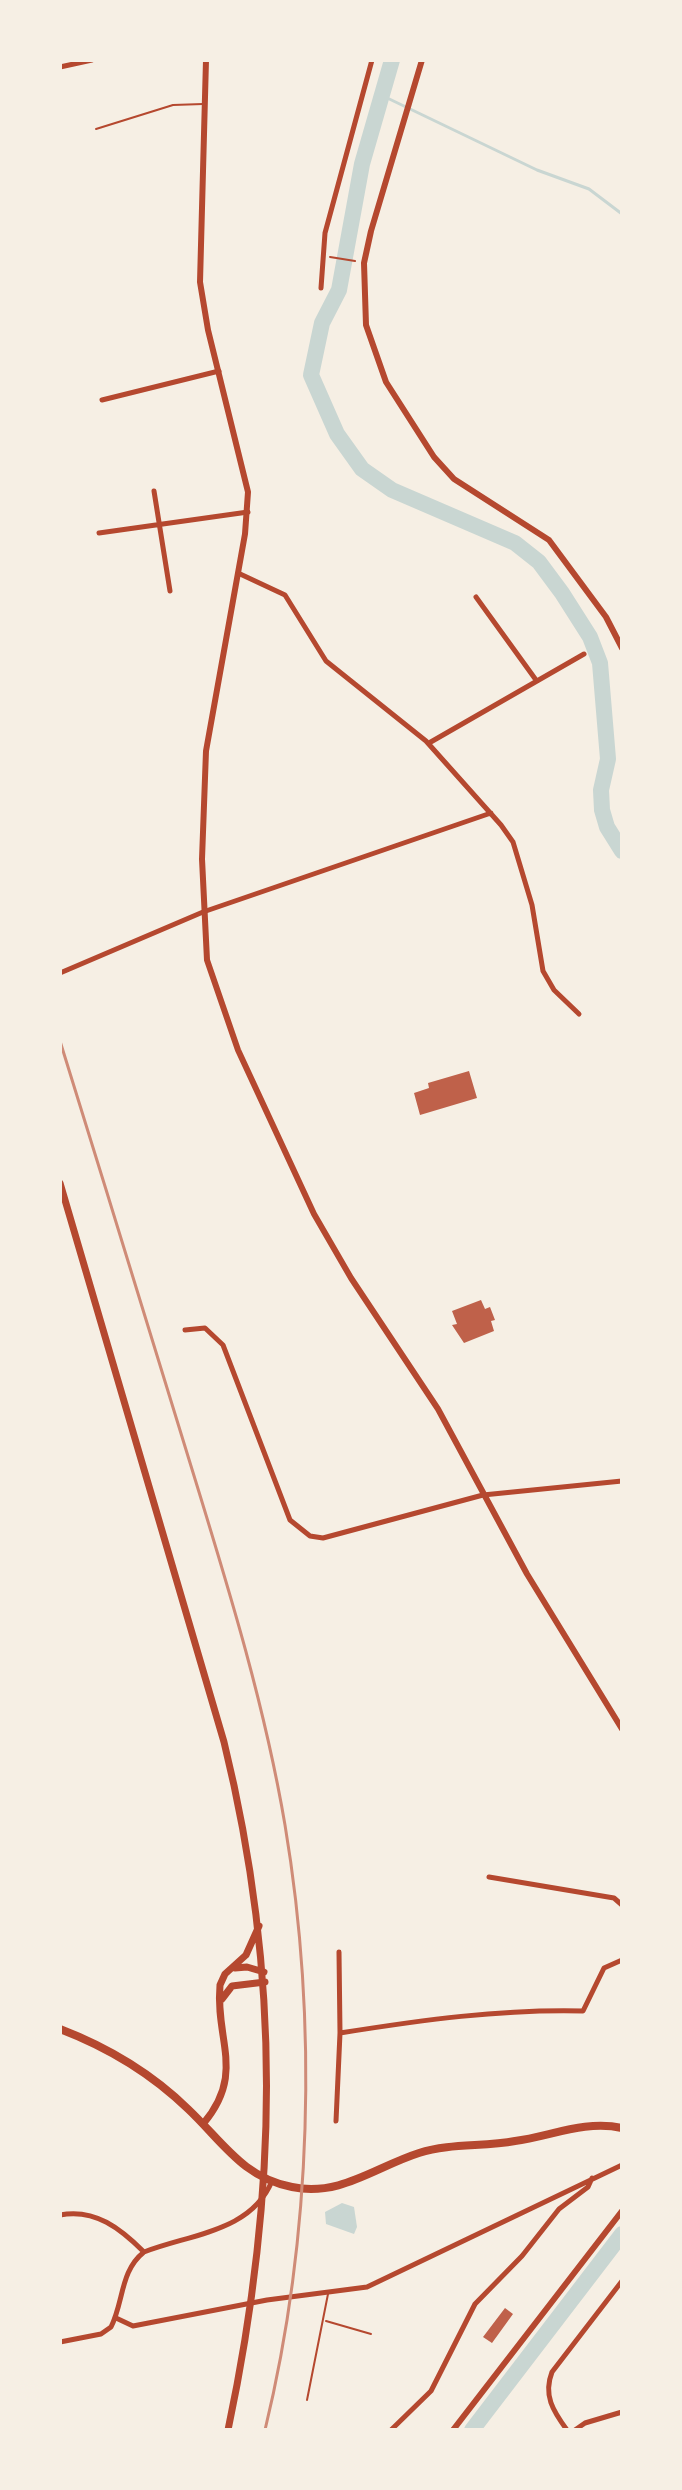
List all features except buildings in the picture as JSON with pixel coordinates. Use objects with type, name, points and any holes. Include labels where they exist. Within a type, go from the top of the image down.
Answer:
[{"type":"main road","points":[[60,1183],[209,1685],[240,1807],[260,1924],[265,1982],[267,2132],[254,2288],[228,2430]]},
{"type":"main road","points":[[203,2124],[225,2093],[226,2059],[220,2003],[223,1978],[235,1968],[252,1945],[260,1924]]},
{"type":"main road","points":[[235,1968],[247,1967],[264,1972]]},
{"type":"main road","points":[[220,2003],[232,1986],[265,1982]]},
{"type":"main road","points":[[60,2029],[112,2053],[146,2075],[203,2124],[234,2159],[272,2181],[293,2188],[327,2190],[404,2158],[439,2148],[516,2141],[592,2125],[622,2128]]},
{"type":"street","points":[[60,67],[92,60]]},
{"type":"street","points":[[206,60],[200,282],[219,371],[247,473],[248,512],[206,751],[203,912],[207,960],[238,1050],[274,1132],[329,1240],[438,1409],[483,1495],[622,1729]]},
{"type":"street","points":[[321,288],[325,233],[372,60]]},
{"type":"street","points":[[422,60],[364,263],[366,325],[386,382],[421,437],[454,479],[549,540],[599,607],[622,648]]},
{"type":"street","points":[[102,400],[219,371]]},
{"type":"street","points":[[154,491],[162,523],[170,591]]},
{"type":"street","points":[[99,533],[248,512]]},
{"type":"street","points":[[237,573],[285,595],[326,661],[429,743],[491,813],[513,842],[532,905],[543,971],[554,990],[579,1014]]},
{"type":"street","points":[[476,597],[536,680]]},
{"type":"street","points":[[429,743],[584,654]]},
{"type":"street","points":[[60,973],[203,912],[491,813]]},
{"type":"street","points":[[185,1330],[205,1328],[223,1345],[290,1520],[310,1536],[342,1536],[483,1495],[622,1481]]},
{"type":"street","points":[[489,1877],[614,1898],[622,1905]]},
{"type":"street","points":[[336,2121],[340,2033],[339,1952]]},
{"type":"street","points":[[340,2033],[458,2015],[522,2009],[583,2011],[604,1968],[622,1960]]},
{"type":"street","points":[[116,2318],[133,2326],[267,2300],[367,2287],[464,2244],[592,2177],[622,2165]]},
{"type":"street","points":[[391,2430],[431,2391],[475,2304],[522,2256],[559,2209],[588,2187],[592,2177]]},
{"type":"street","points":[[60,2342],[101,2334],[111,2327],[127,2274],[134,2260],[144,2252],[246,2216],[261,2202],[272,2181]]},
{"type":"street","points":[[453,2430],[622,2211]]},
{"type":"street","points":[[60,2215],[90,2215],[109,2223],[144,2252]]},
{"type":"street","points":[[567,2430],[552,2409],[548,2390],[552,2372],[622,2281]]},
{"type":"street","points":[[575,2430],[585,2423],[622,2412]]},
{"type":"lane","points":[[96,129],[173,105],[205,104]]},
{"type":"lane","points":[[307,2400],[328,2293]]},
{"type":"lane","points":[[324,2320],[371,2334]]},
{"type":"path","points":[[333,257],[353,260]]},
{"type":"shaded area","points":[[342,2203],[354,2207],[357,2227],[354,2234],[326,2224],[325,2212]]},
{"type":"waterway","points":[[392,60],[362,164],[339,290],[322,323],[311,375],[337,434],[362,469],[392,490],[515,543],[539,562],[562,593],[590,637],[600,663],[608,759],[601,790],[602,810],[607,827],[622,851]]},
{"type":"waterway","points":[[381,95],[537,170],[589,189],[622,214]]},
{"type":"waterway","points":[[472,2430],[622,2234]]},
{"type":"railway","points":[[60,1041],[234,1607],[257,1694],[285,1825],[296,1900],[302,1975],[306,2052],[305,2129],[293,2281],[265,2430]]}]
